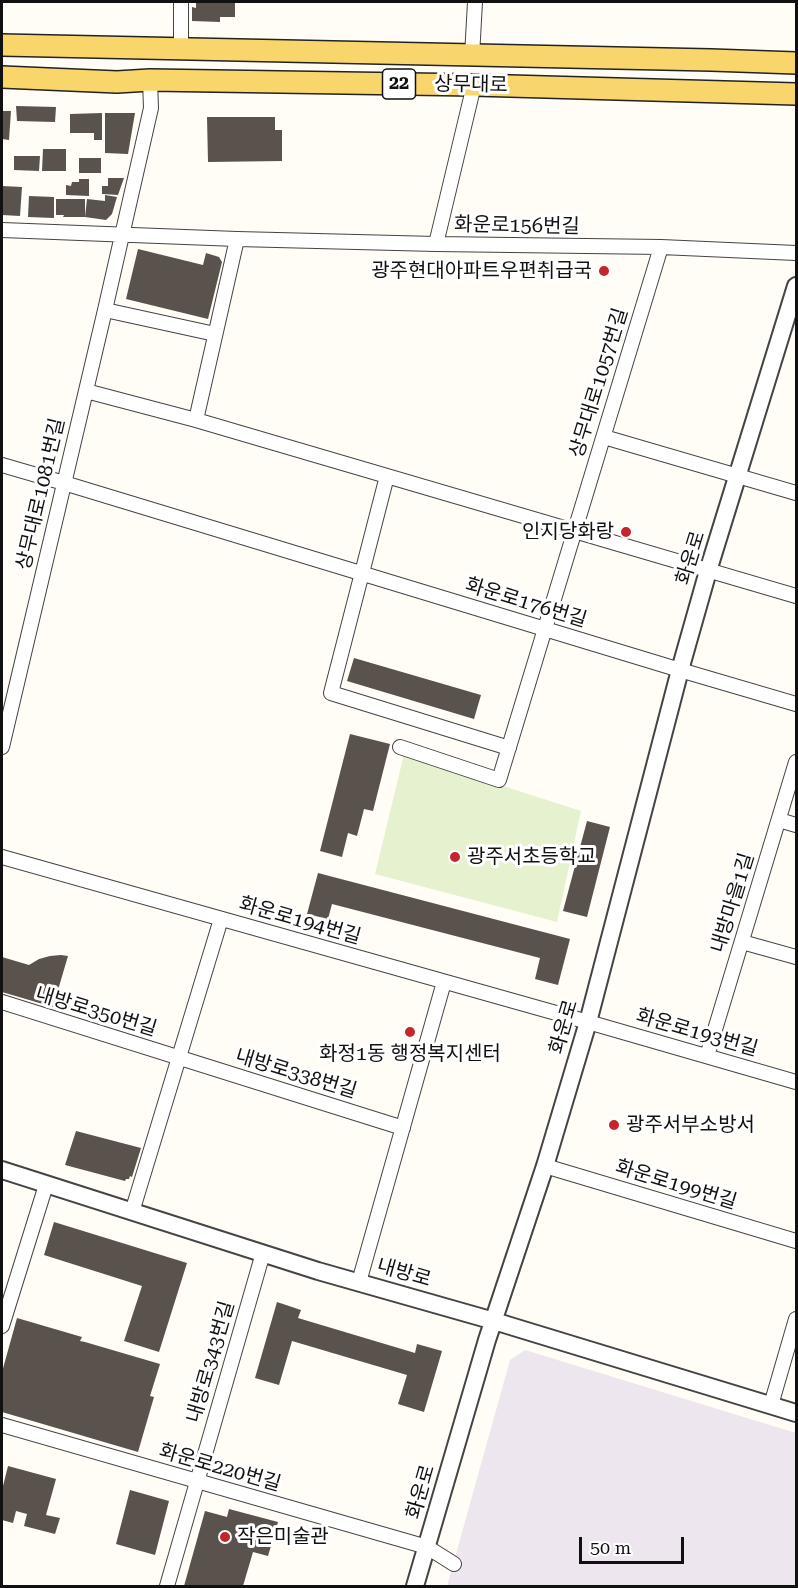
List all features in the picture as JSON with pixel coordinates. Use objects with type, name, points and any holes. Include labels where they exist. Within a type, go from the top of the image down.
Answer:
[{"type":"main road","name":"상무대로","points":[[2,45],[796,63]]},
{"type":"main road","name":"상무대로","points":[[2,77],[117,82],[150,80],[474,85],[796,94]]},
{"type":"street","points":[[181,2],[181,48]]},
{"type":"street","points":[[472,56],[475,2]]},
{"type":"street","name":"상무대로1081번길","points":[[2,747],[151,108],[150,80]]},
{"type":"street","points":[[436,244],[474,85]]},
{"type":"street","name":"화운로156번길","points":[[2,230],[237,239],[661,247],[796,253]]},
{"type":"street","points":[[196,420],[237,239]]},
{"type":"street","name":"상무대로1057번길","points":[[400,747],[499,780],[661,247]]},
{"type":"street","name":"화운로","points":[[416,1587],[494,1321],[545,1166],[588,1022],[680,670],[708,571],[796,286]]},
{"type":"street","points":[[105,310],[215,334]]},
{"type":"street","points":[[86,391],[196,420],[796,596]]},
{"type":"street","points":[[604,437],[796,493]]},
{"type":"street","name":"화운로176번길","points":[[2,465],[796,704]]},
{"type":"street","points":[[387,476],[331,693],[507,752]]},
{"type":"street","name":"내방마을1길","points":[[707,1056],[796,762]]},
{"type":"street","points":[[779,820],[796,825]]},
{"type":"street","name":"화운로194번길","points":[[2,857],[588,1022]]},
{"type":"street","points":[[132,1212],[220,919]]},
{"type":"street","points":[[742,942],[796,957]]},
{"type":"street","points":[[359,1282],[444,982]]},
{"type":"street","name":"내방로350번길","points":[[2,1002],[178,1058]]},
{"type":"street","name":"화운로193번길","points":[[588,1022],[796,1082]]},
{"type":"street","name":"내방로338번길","points":[[178,1058],[403,1128]]},
{"type":"street","name":"화운로199번길","points":[[545,1166],[796,1241]]},
{"type":"street","name":"내방로","points":[[2,1170],[318,1270],[796,1413]]},
{"type":"street","points":[[2,1326],[46,1185]]},
{"type":"street","name":"내방로343번길","points":[[167,1587],[263,1253]]},
{"type":"street","points":[[771,1405],[796,1319]]},
{"type":"street","name":"화운로220번길","points":[[2,1425],[427,1547],[454,1564]]},
{"type":"shaded area","points":[[525,1350],[796,1433],[796,1586],[447,1586],[510,1360]]},
{"type":"green space","points":[[404,754],[581,811],[557,922],[375,874]]},
{"type":"building","points":[[196,2],[235,2],[235,17],[220,17],[220,22],[192,21],[192,7],[196,8]]},
{"type":"building","points":[[16,106],[56,107],[55,122],[17,121]]},
{"type":"building","points":[[2,111],[11,111],[9,140],[2,139]]},
{"type":"building","points":[[102,113],[102,140],[94,140],[94,133],[70,133],[70,114]]},
{"type":"building","points":[[105,113],[135,113],[128,154],[105,153]]},
{"type":"building","points":[[207,117],[275,117],[275,130],[282,130],[282,161],[208,162]]},
{"type":"building","points":[[43,149],[66,149],[66,171],[42,171]]},
{"type":"building","points":[[14,156],[40,156],[39,171],[14,170]]},
{"type":"building","points":[[79,158],[101,158],[101,173],[79,173]]},
{"type":"building","points":[[108,178],[124,178],[118,195],[102,194],[102,186],[108,186]]},
{"type":"building","points":[[79,179],[89,179],[89,196],[66,195],[66,185],[71,186],[72,182],[79,182]]},
{"type":"building","points":[[2,186],[22,187],[20,216],[2,215]]},
{"type":"building","points":[[105,195],[117,197],[112,214],[106,220],[85,217],[87,199],[105,201]]},
{"type":"building","points":[[29,196],[54,197],[54,218],[28,217]]},
{"type":"building","points":[[56,199],[85,199],[85,217],[56,215]]},
{"type":"building","points":[[138,249],[203,265],[206,253],[219,257],[222,262],[208,319],[126,299]]},
{"type":"building","points":[[354,658],[481,695],[474,719],[347,681]]},
{"type":"building","points":[[350,734],[390,744],[373,811],[364,809],[357,836],[348,833],[342,857],[320,851]]},
{"type":"building","points":[[587,821],[610,827],[587,917],[563,911]]},
{"type":"building","points":[[318,873],[570,939],[558,985],[535,979],[540,958],[332,904],[328,919],[307,914]]},
{"type":"building","points":[[68,956],[53,1007],[2,992],[2,957],[29,965],[39,959]]},
{"type":"building","points":[[76,1131],[141,1148],[132,1177],[130,1176],[125,1181],[65,1165]]},
{"type":"building","points":[[54,1222],[187,1263],[159,1352],[124,1341],[142,1286],[44,1255]]},
{"type":"building","points":[[277,1302],[301,1310],[298,1318],[415,1353],[417,1344],[442,1351],[424,1412],[398,1404],[407,1375],[292,1341],[279,1385],[255,1378]]},
{"type":"building","points":[[17,1318],[82,1337],[80,1341],[160,1364],[150,1396],[154,1397],[138,1452],[2,1412],[2,1372]]},
{"type":"building","points":[[8,1466],[56,1479],[46,1515],[60,1518],[55,1534],[24,1526],[27,1514],[16,1511],[13,1523],[2,1520],[2,1490]]},
{"type":"building","points":[[130,1490],[169,1501],[155,1555],[116,1544]]},
{"type":"building","points":[[229,1509],[278,1522],[268,1556],[253,1552],[243,1586],[184,1586],[205,1511],[227,1517]]},
{"type":"place","name":"광주현대아파트우편취급국","points":[[604,271]]},
{"type":"place","name":"인지당화랑","points":[[626,532]]},
{"type":"place","name":"광주서초등학교","points":[[455,857]]},
{"type":"place","name":"화정1동 행정복지센터","points":[[410,1032]]},
{"type":"place","name":"광주서부소방서","points":[[614,1125]]},
{"type":"place","name":"작은미술관","points":[[225,1537]]}]
